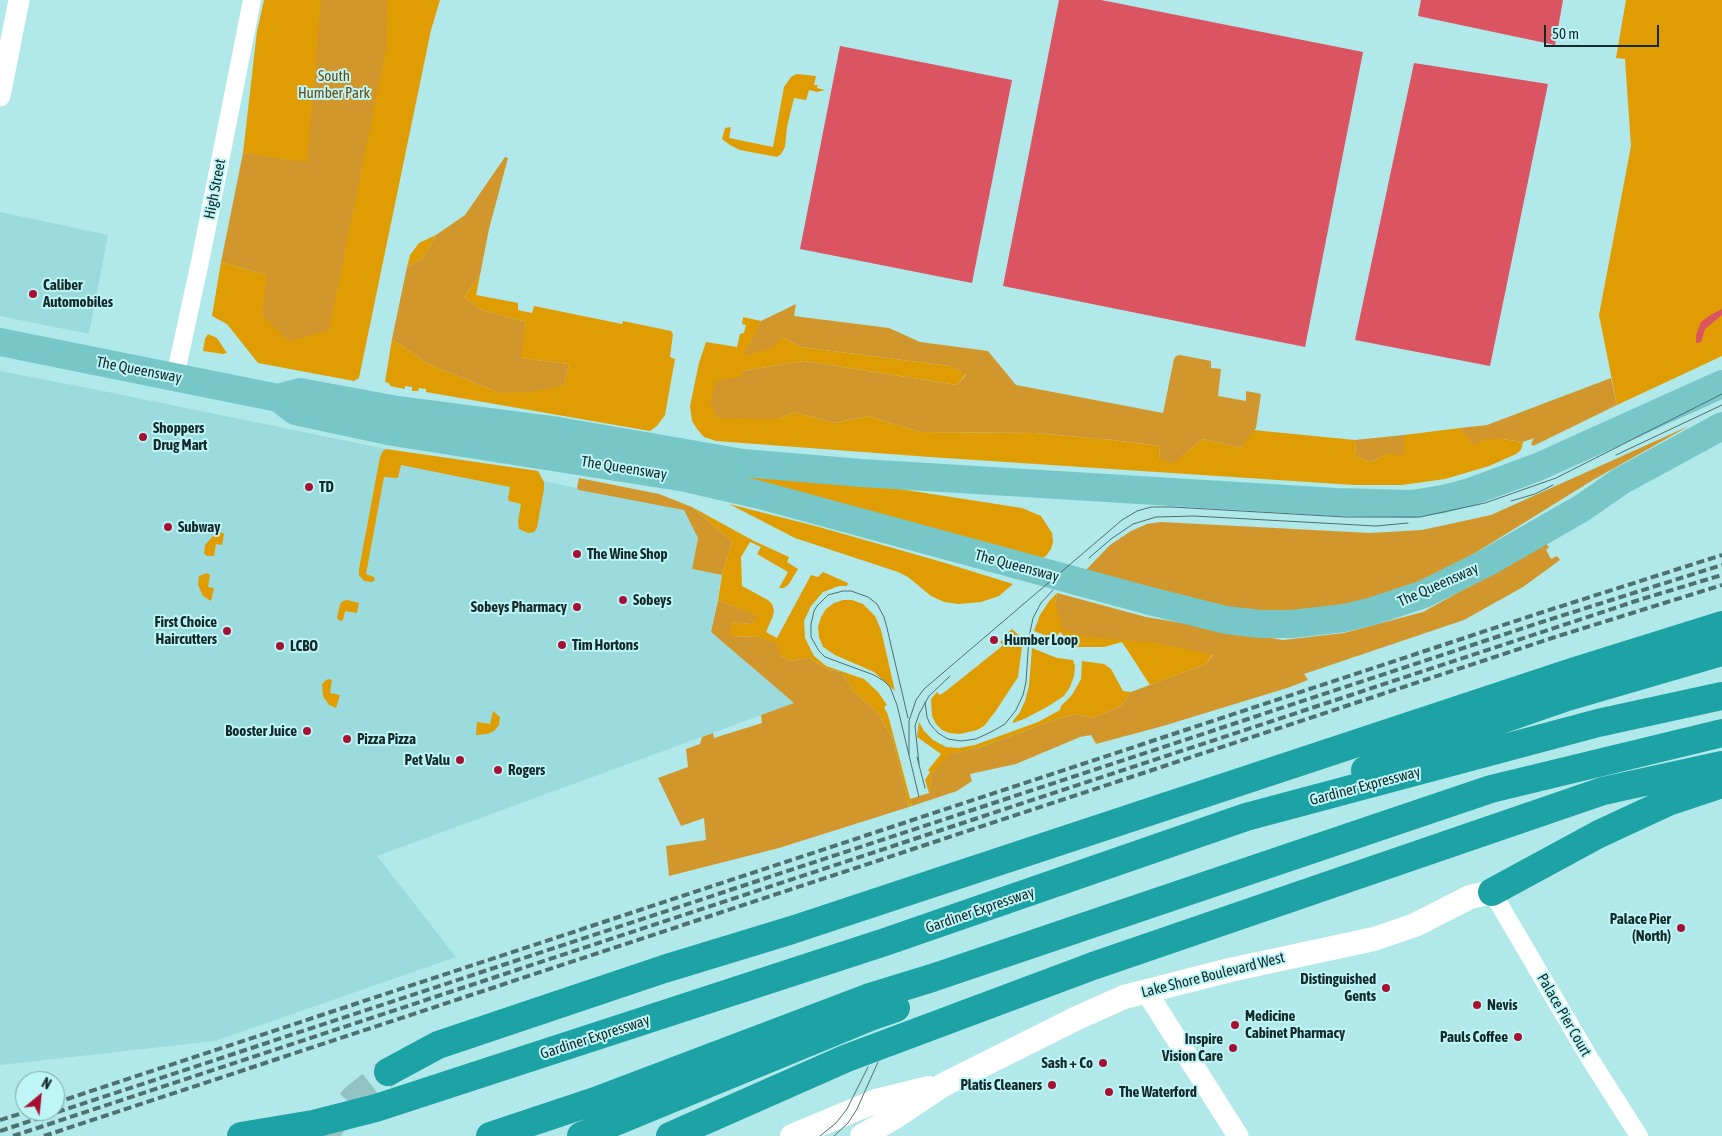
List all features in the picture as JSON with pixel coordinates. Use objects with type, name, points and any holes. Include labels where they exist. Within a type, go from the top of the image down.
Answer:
[{"type":"highway","points":[[388,1072],[438,1045],[664,969],[802,927],[1566,674],[1722,625]]},
{"type":"highway","points":[[1246,817],[1434,743],[1567,697],[1722,652]]},
{"type":"highway","name":"Gardiner Expressway","points":[[241,1136],[313,1124],[376,1108],[955,919],[1246,817],[1598,723],[1722,696]]},
{"type":"highway","points":[[490,1136],[933,987],[1092,924],[1491,789],[1722,733]]},
{"type":"highway","points":[[670,1136],[847,1058],[1093,966],[1603,791],[1722,765]]},
{"type":"highway","points":[[1492,892],[1599,834],[1668,802],[1722,784]]},
{"type":"highway","points":[[581,1136],[869,1008]]},
{"type":"main road","name":"The Queensway","points":[[0,342],[278,398],[295,411],[393,432],[686,478],[760,495],[1078,582],[1226,620],[1260,624],[1292,624],[1344,618],[1373,612],[1424,594],[1488,562],[1582,508],[1621,481],[1716,428]]},
{"type":"main road","name":"The Queensway","points":[[278,398],[300,392],[396,410],[558,431],[743,463],[780,467],[1336,502],[1412,504],[1470,492],[1538,467],[1722,384]]},
{"type":"main road","name":"Lake Shore Boulevard West","points":[[862,1136],[895,1117],[943,1085],[1075,1019],[1124,997],[1230,970],[1374,939],[1414,926],[1470,897],[1492,892]]},
{"type":"main road","name":"Lake Shore Boulevard West","points":[[792,1136],[876,1101],[943,1085]]},
{"type":"street","points":[[1,84],[19,0]]},
{"type":"street","name":"High Street","points":[[175,377],[252,0]]},
{"type":"street","name":"Palace Pier Court","points":[[1492,892],[1590,1059],[1639,1136]]},
{"type":"street","points":[[1146,991],[1238,1136]]},
{"type":"shaded area","points":[[1059,0],[1101,0],[1363,52],[1305,347],[1003,286]]},
{"type":"shaded area","points":[[1421,0],[1563,0],[1555,45],[1418,16]]},
{"type":"shaded area","points":[[840,46],[1012,80],[972,283],[800,249]]},
{"type":"shaded area","points":[[1414,63],[1548,84],[1490,366],[1355,340]]},
{"type":"shaded area","points":[[0,212],[108,235],[89,334],[0,316]]},
{"type":"shaded area","points":[[1722,309],[1722,315],[1705,329],[1701,342],[1696,343],[1696,335],[1701,322]]},
{"type":"shaded area","points":[[0,371],[684,510],[698,537],[692,569],[722,575],[711,632],[794,703],[377,856],[456,957],[215,1041],[0,1065]]},
{"type":"green space","name":"South Humber Park","points":[[264,0],[440,0],[431,30],[359,378],[354,381],[258,363],[227,324],[212,316],[221,262],[267,275],[307,163],[243,153],[257,31]]},
{"type":"green space","points":[[321,0],[387,0],[386,49],[329,331],[288,341],[262,315],[267,275],[221,262],[243,153],[307,162]]},
{"type":"green space","points":[[1626,0],[1722,0],[1722,356],[1617,405],[1599,315],[1631,146],[1625,59],[1616,58]]},
{"type":"green space","points":[[797,74],[816,76],[814,85],[818,85],[817,88],[825,90],[817,92],[809,90],[806,100],[794,98],[787,127],[785,147],[781,154],[777,157],[740,150],[722,139],[725,128],[731,127],[729,138],[773,147],[784,87],[791,77]]},
{"type":"green space","points":[[505,157],[508,158],[489,229],[480,275],[464,297],[481,310],[526,322],[521,358],[569,364],[564,385],[533,392],[500,393],[428,364],[392,339],[407,267],[424,257],[436,235],[465,215]]},
{"type":"green space","points":[[436,235],[424,257],[407,267],[410,255],[419,243]]},
{"type":"green space","points":[[480,275],[476,295],[518,303],[518,310],[532,313],[534,306],[622,324],[623,321],[671,331],[673,334],[670,357],[675,359],[665,415],[657,426],[650,431],[426,392],[426,389],[419,388],[418,391],[412,391],[412,387],[405,386],[405,389],[390,386],[389,383],[385,382],[392,339],[428,364],[500,393],[564,385],[569,364],[520,358],[526,322],[481,310],[464,297]]},
{"type":"green space","points":[[796,304],[794,316],[889,328],[920,342],[988,351],[1016,385],[1163,413],[1176,356],[1180,355],[1211,361],[1211,368],[1221,369],[1218,396],[1246,401],[1246,391],[1261,394],[1256,428],[1241,448],[1203,439],[1175,463],[1160,460],[1159,446],[1113,440],[1035,433],[920,432],[868,416],[834,423],[794,412],[779,419],[717,418],[710,403],[716,381],[742,376],[742,371],[804,361],[957,385],[966,375],[950,366],[801,347],[782,337],[772,348],[743,356],[761,321]]},
{"type":"green space","points":[[743,317],[761,321],[744,356],[782,337],[801,347],[950,366],[966,374],[957,385],[804,361],[742,371],[742,376],[779,419],[794,412],[834,423],[868,416],[920,432],[1035,433],[1113,440],[1159,446],[1160,460],[1182,456],[1203,439],[1241,448],[1253,430],[1355,440],[1356,456],[1371,462],[1387,454],[1404,454],[1404,435],[1460,428],[1474,445],[1485,439],[1523,442],[1521,450],[1516,454],[1489,466],[1445,479],[1402,485],[1354,485],[716,441],[704,437],[692,421],[690,406],[699,363],[706,342],[737,347],[740,334],[744,333],[746,325],[742,324]]},
{"type":"green space","points":[[208,334],[217,338],[227,353],[203,351]]},
{"type":"green space","points":[[1611,378],[1617,405],[1533,446],[1531,444],[1534,438],[1523,442],[1485,439],[1474,446],[1460,428],[1487,425]]},
{"type":"green space","points":[[1689,426],[1593,480],[1451,568],[1393,595],[1349,607],[1282,614],[1236,611],[1085,571],[1110,545],[1131,531],[1147,524],[1161,522],[1370,533],[1422,530],[1491,515]]},
{"type":"green space","points":[[1404,435],[1404,455],[1387,454],[1371,462],[1356,456],[1355,440]]},
{"type":"green space","points":[[386,449],[538,471],[544,482],[544,489],[537,528],[534,532],[528,533],[519,529],[518,522],[521,504],[509,501],[510,487],[401,465],[398,478],[384,477],[366,574],[374,577],[375,580],[372,582],[364,581],[359,575],[359,569],[380,457]]},
{"type":"green space","points":[[699,467],[841,480],[1022,508],[1041,516],[1052,533],[1053,542],[1051,549],[1041,559]]},
{"type":"green space","points":[[579,478],[659,494],[692,507],[732,541],[722,575],[692,569],[698,538],[684,510],[579,490],[577,488]]},
{"type":"green space","points":[[729,504],[819,527],[1013,584],[999,596],[981,602],[959,604],[944,602],[931,596],[908,577],[898,572],[795,538]]},
{"type":"green space","points":[[692,507],[754,541],[789,557],[787,562],[798,569],[789,584],[784,588],[779,588],[788,572],[757,554],[761,547],[750,542],[741,557],[742,586],[772,604],[773,616],[766,632],[777,638],[811,575],[818,577],[823,572],[848,583],[847,586],[839,586],[823,592],[811,606],[804,621],[805,638],[814,656],[826,666],[864,679],[878,692],[887,705],[884,707],[888,715],[912,806],[909,807],[892,736],[876,711],[854,692],[842,672],[829,670],[809,658],[790,661],[781,656],[760,637],[729,636],[731,622],[752,624],[757,616],[718,600],[722,575],[732,541]]},
{"type":"green space","points":[[221,532],[224,534],[222,545],[216,544],[214,556],[207,556],[204,553],[205,545],[213,536]]},
{"type":"green space","points":[[1544,541],[1549,547],[1546,550],[1551,559],[1557,556],[1560,560],[1523,587],[1464,620],[1304,674],[1308,680],[1287,688],[1163,726],[1096,744],[1091,735],[1080,737],[1016,764],[970,774],[972,781],[957,791],[912,806],[910,799],[929,793],[932,774],[950,754],[978,748],[1057,719],[1077,714],[1092,718],[1121,706],[1131,692],[1206,664],[1213,655],[1157,643],[1085,637],[1063,630],[1055,604],[1057,593],[1146,617],[1283,640],[1344,633],[1423,612],[1501,569]]},
{"type":"green space","points":[[207,573],[210,575],[208,587],[214,588],[211,601],[203,596],[198,585],[199,576]]},
{"type":"green space","points":[[1057,593],[1055,604],[1157,643],[1213,654],[1206,664],[1150,685],[1122,642],[1104,647],[1074,647],[1060,632],[1056,637],[1061,641],[1034,631],[1040,615]]},
{"type":"green space","points":[[347,600],[359,603],[357,613],[345,611],[343,620],[340,621],[337,618],[340,604]]},
{"type":"green space","points":[[718,600],[758,616],[752,624],[731,622],[730,636],[760,637],[778,644],[781,656],[790,661],[809,658],[829,670],[842,672],[854,692],[876,711],[892,736],[909,807],[779,848],[669,876],[666,846],[706,840],[704,818],[681,826],[658,778],[688,767],[686,749],[700,744],[702,737],[713,733],[714,738],[762,723],[761,715],[794,703],[711,632]]},
{"type":"green space","points":[[852,600],[863,604],[875,616],[881,630],[895,691],[874,672],[835,655],[823,647],[818,627],[821,617],[826,609],[834,603]]},
{"type":"green space","points":[[1012,629],[1023,639],[1018,677],[995,712],[984,726],[977,730],[960,734],[942,730],[932,716],[931,699],[937,692],[940,695],[946,691],[1001,647],[1003,645],[1000,642]]},
{"type":"green space","points":[[1032,648],[1057,658],[1073,660],[1075,666],[1074,676],[1064,696],[1047,707],[1013,723],[1025,701],[1029,686]]},
{"type":"green space","points":[[1082,661],[1104,664],[1111,669],[1123,691],[1131,692],[1121,706],[1092,718],[1077,714],[1057,719],[978,748],[951,754],[932,774],[929,793],[925,780],[930,772],[928,770],[941,754],[917,737],[919,722],[924,731],[933,740],[946,747],[959,748],[975,745],[1038,722],[1060,710],[1061,706],[1072,695],[1081,679]]},
{"type":"green space","points":[[329,679],[332,680],[330,693],[340,695],[336,708],[329,705],[323,696],[322,684]]},
{"type":"green space","points":[[493,711],[500,717],[499,725],[494,731],[476,735],[477,722],[490,724]]},
{"type":"tunnel","points":[[324,1136],[334,1121],[356,1097],[388,1072]]},
{"type":"tram line","points":[[909,754],[909,721],[916,700],[924,689],[1122,520],[1137,511],[1151,507],[1172,507],[1345,517],[1420,517],[1485,503],[1556,478],[1722,394]]},
{"type":"tram line","points":[[1616,455],[1722,405]]},
{"type":"tram line","points":[[1511,501],[1535,494],[1553,485]]},
{"type":"tram line","points":[[1089,558],[1111,539],[1133,524],[1156,517],[1194,516],[1376,526],[1408,523]]},
{"type":"tram line","points":[[925,702],[930,724],[938,733],[948,739],[961,741],[976,739],[1005,724],[1016,710],[1023,695],[1026,682],[1029,637],[1033,618],[1041,603],[1053,590]]},
{"type":"tram line","points":[[908,718],[887,628],[877,604],[868,597],[851,591],[828,595],[814,611],[811,637],[825,657],[874,675],[890,687],[897,705],[919,797]]},
{"type":"tram line","points":[[919,764],[915,726],[919,714],[929,696],[950,676]]},
{"type":"tram line","points":[[917,757],[925,788]]},
{"type":"tram line","points":[[834,1136],[848,1123],[857,1109],[878,1062]]},
{"type":"tram line","points":[[820,1136],[836,1123],[847,1109],[868,1067]]},
{"type":"railway","points":[[65,1100],[1543,612],[1722,555]]},
{"type":"railway","points":[[0,1131],[1545,621],[1722,565]]},
{"type":"railway","points":[[13,1136],[1642,599],[1722,575]]},
{"type":"railway","points":[[44,1136],[1552,638],[1722,585]]},
{"type":"railway","points":[[0,1120],[15,1115]]},
{"type":"place","name":"Caliber Automobiles","points":[[33,294]]},
{"type":"place","name":"Shoppers Drug Mart","points":[[143,437]]},
{"type":"place","name":"TD","points":[[309,487]]},
{"type":"place","name":"Subway","points":[[168,527]]},
{"type":"place","name":"The Wine Shop","points":[[577,554]]},
{"type":"place","name":"Sobeys","points":[[623,600]]},
{"type":"place","name":"Sobeys Pharmacy","points":[[577,607]]},
{"type":"place","name":"First Choice Haircutters","points":[[227,631]]},
{"type":"place","name":"Humber Loop","points":[[994,640]]},
{"type":"place","name":"Tim Hortons","points":[[562,645]]},
{"type":"place","name":"LCBO","points":[[280,646]]},
{"type":"place","name":"Booster Juice","points":[[307,731]]},
{"type":"place","name":"Pizza Pizza","points":[[347,739]]},
{"type":"place","name":"Pet Valu","points":[[460,760]]},
{"type":"place","name":"Rogers","points":[[498,770]]},
{"type":"place","name":"Palace Pier (North)","points":[[1681,928]]},
{"type":"place","name":"Distinguished Gents","points":[[1386,988]]},
{"type":"place","name":"Nevis","points":[[1477,1005]]},
{"type":"place","name":"Medicine Cabinet Pharmacy","points":[[1235,1025]]},
{"type":"place","name":"Pauls Coffee","points":[[1518,1037]]},
{"type":"place","name":"Inspire Vision Care","points":[[1233,1048]]},
{"type":"place","name":"Sash + Co","points":[[1103,1063]]},
{"type":"place","name":"Platis Cleaners","points":[[1052,1085]]},
{"type":"place","name":"The Waterford","points":[[1109,1092]]}]
